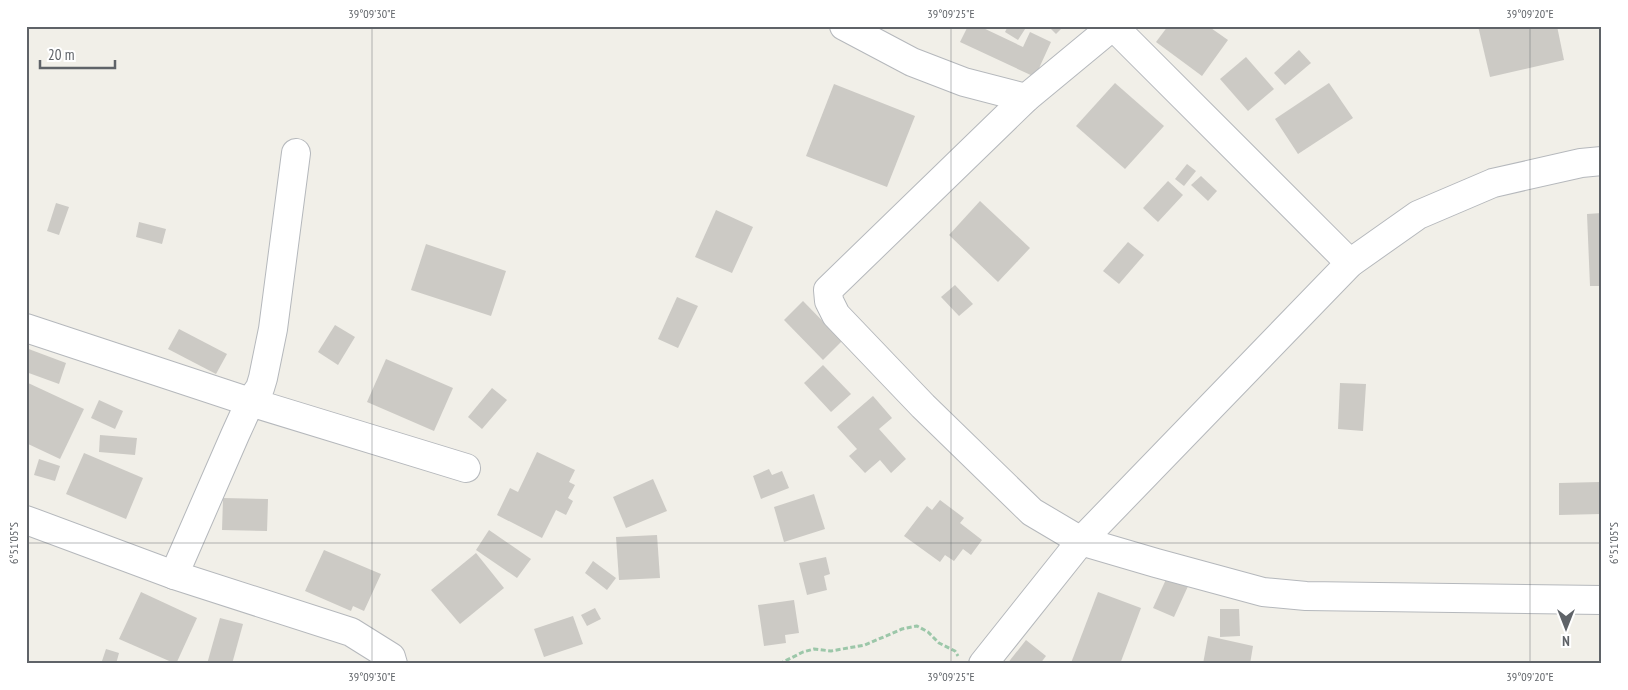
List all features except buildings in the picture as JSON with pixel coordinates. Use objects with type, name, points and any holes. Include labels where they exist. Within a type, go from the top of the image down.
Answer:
[{"type":"street","points":[[844,26],[912,62],[964,82],[1026,98]]},
{"type":"street","points":[[1350,263],[1113,26],[1026,98],[828,290],[829,301],[836,315],[923,406],[1032,512],[1081,541],[1263,592],[1306,596],[1602,600]]},
{"type":"street","points":[[174,575],[250,402],[260,388],[263,378],[273,329],[296,153]]},
{"type":"street","points":[[971,661],[1081,541],[1350,263],[1418,215],[1493,183],[1581,163],[1602,162]]},
{"type":"street","points":[[26,328],[250,402],[466,468]]},
{"type":"street","points":[[26,520],[174,575],[351,632],[391,657],[393,664]]},
{"type":"path","points":[[779,664],[814,649],[832,651],[865,645],[902,629],[917,626],[928,632],[939,643],[971,661]]}]
